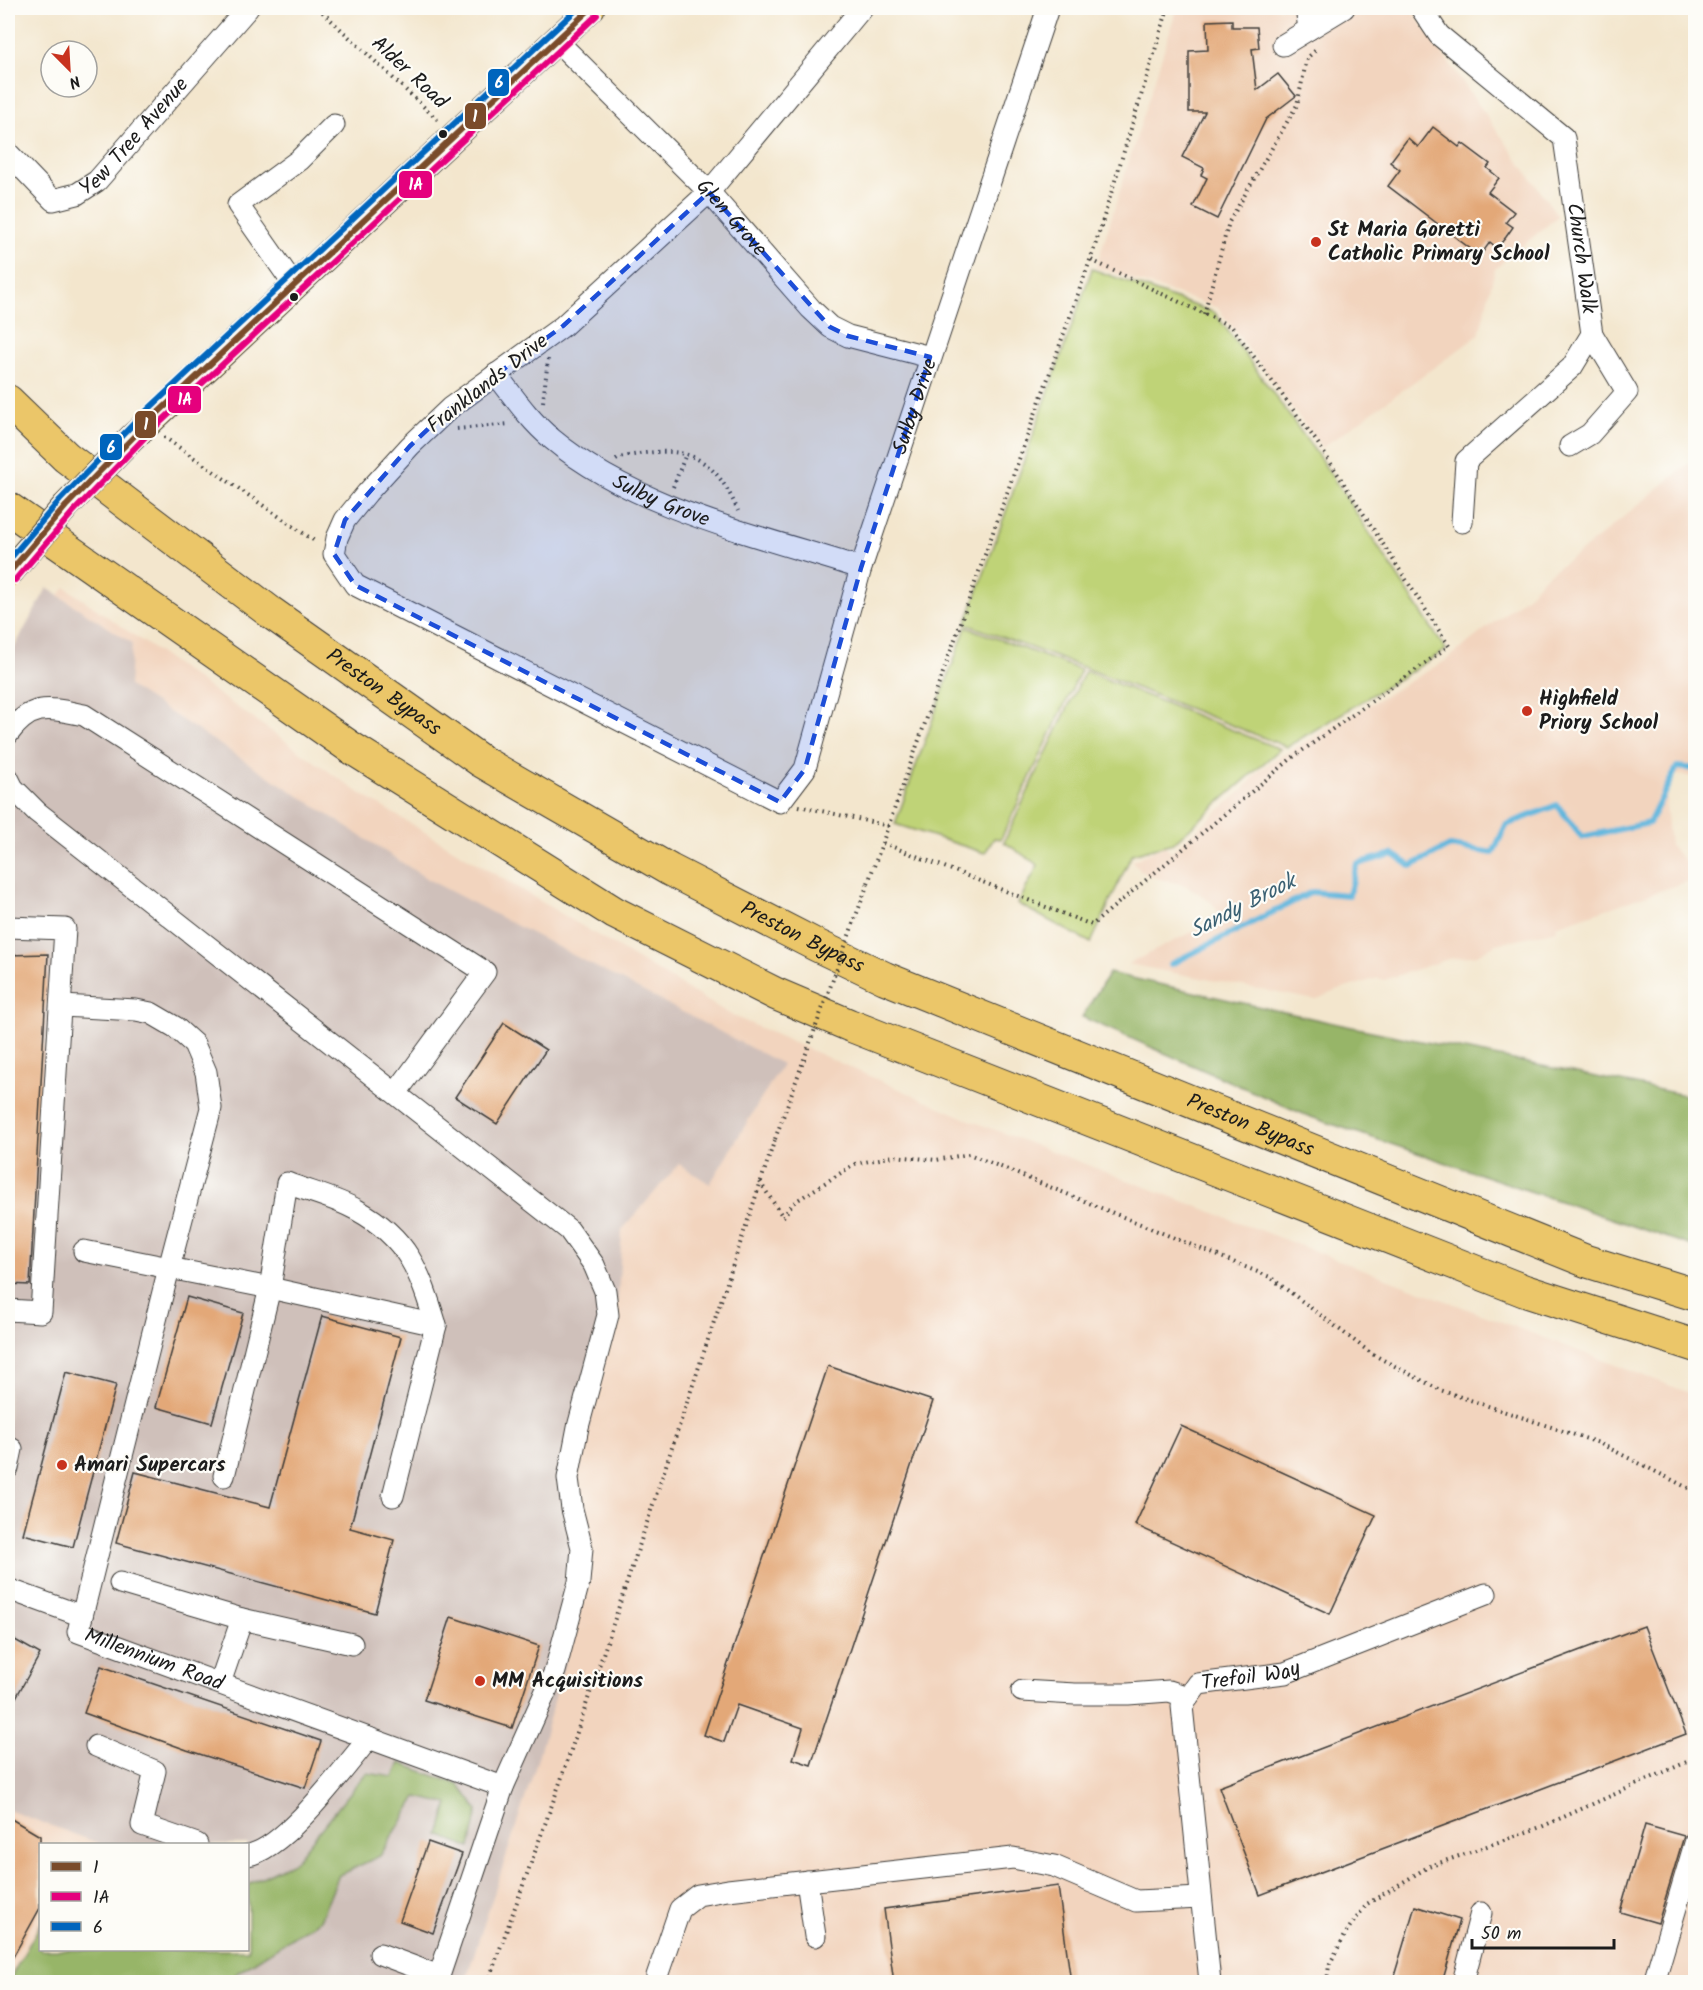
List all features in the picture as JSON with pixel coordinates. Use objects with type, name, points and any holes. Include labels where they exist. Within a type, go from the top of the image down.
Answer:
[{"type":"highway","name":"Preston Bypass","points":[[8,401],[66,457],[270,612],[481,761],[670,870],[885,978],[1586,1261],[1695,1295]]},
{"type":"highway","points":[[8,508],[350,747],[615,913],[776,994],[849,1025],[1525,1291],[1695,1361]]},
{"type":"highway","points":[[1616,1270],[1695,1291]]},
{"type":"highway","points":[[1525,1291],[1695,1346]]},
{"type":"main road","points":[[8,574],[66,506],[139,431],[591,8]]},
{"type":"street","name":"Yew Tree Avenue","points":[[8,153],[53,200],[77,194],[97,181],[248,8]]},
{"type":"street","name":"Franklands Drive","points":[[334,554],[337,538],[345,520],[366,493],[410,446],[450,408],[563,326],[709,192],[862,8]]},
{"type":"street","name":"Sulby Drive","points":[[780,802],[805,769],[861,568],[1048,8]]},
{"type":"street","points":[[1306,8],[1317,36]]},
{"type":"street","points":[[1283,45],[1317,36],[1344,8]]},
{"type":"street","name":"Church Walk","points":[[1421,8],[1439,35],[1564,138],[1592,334],[1572,367],[1466,462],[1462,522]]},
{"type":"street","name":"Glen Grove","points":[[556,40],[709,192],[811,309],[830,327],[848,336],[930,357]]},
{"type":"street","points":[[294,285],[238,205],[299,160],[334,125]]},
{"type":"street","points":[[1570,446],[1590,434],[1627,392],[1592,334]]},
{"type":"street","name":"Sulby Grove","points":[[496,374],[520,405],[550,437],[583,463],[603,474],[666,504],[861,568]]},
{"type":"street","points":[[334,554],[355,585],[780,802]]},
{"type":"street","points":[[8,734],[24,715],[50,708],[84,715],[485,972],[396,1093]]},
{"type":"street","points":[[8,778],[13,788],[37,812],[569,1230],[594,1265],[605,1290],[608,1315],[578,1427],[568,1478],[572,1509],[582,1548],[579,1582],[555,1671],[503,1786],[438,1979],[380,1954]]},
{"type":"street","points":[[8,927],[65,929],[62,1006],[41,1312],[8,1310]]},
{"type":"street","name":"Millennium Road","points":[[62,1006],[105,1007],[151,1013],[175,1028],[194,1044],[206,1072],[211,1108],[78,1632],[503,1786]]},
{"type":"street","points":[[224,1476],[270,1288],[287,1184],[356,1209],[391,1231],[416,1269],[425,1288],[436,1325],[393,1496]]},
{"type":"street","points":[[84,1251],[270,1288],[436,1325]]},
{"type":"street","points":[[8,1449],[12,1449],[8,1468]]},
{"type":"street","points":[[120,1583],[242,1619],[352,1644]]},
{"type":"street","points":[[8,1589],[82,1616]]},
{"type":"street","name":"Trefoil Way","points":[[1210,1983],[1182,1706],[1188,1697],[1198,1684],[1285,1673],[1486,1594]]},
{"type":"street","points":[[220,1683],[242,1619]]},
{"type":"street","points":[[1022,1691],[1128,1694],[1169,1690],[1188,1697]]},
{"type":"street","points":[[249,1855],[256,1854],[274,1843],[317,1799],[369,1738]]},
{"type":"street","points":[[96,1746],[155,1771],[142,1825],[192,1843]]},
{"type":"street","points":[[1654,1983],[1695,1840]]},
{"type":"street","points":[[657,1976],[680,1910],[698,1895],[728,1890],[1013,1858],[1054,1866],[1136,1901],[1201,1898]]},
{"type":"street","points":[[807,1881],[815,1936]]},
{"type":"street","points":[[1463,1983],[1481,1913]]},
{"type":"path","name":"Alder Road","points":[[318,8],[454,135]]},
{"type":"path","points":[[488,1983],[562,1777],[775,1139],[1091,260],[1168,8]]},
{"type":"path","points":[[1204,314],[1229,222],[1298,105],[1307,58],[1317,36]]},
{"type":"path","points":[[883,843],[1092,925],[1292,758],[1449,646],[1310,432],[1232,327],[1091,260]]},
{"type":"path","points":[[139,431],[334,554]]},
{"type":"path","points":[[603,474],[619,458],[644,452],[680,452],[693,456],[720,476],[737,510],[741,530]]},
{"type":"path","points":[[666,504],[686,454]]},
{"type":"path","points":[[780,802],[889,826]]},
{"type":"path","points":[[760,1182],[783,1217],[793,1203],[855,1164],[894,1156],[936,1160],[969,1154],[1270,1277],[1372,1354],[1440,1390],[1599,1443],[1695,1492]]},
{"type":"path","points":[[1327,1983],[1329,1965],[1349,1928],[1367,1904],[1428,1867],[1541,1827],[1689,1761],[1695,1755]]},
{"type":"highlighted area","points":[[709,192],[830,327],[848,336],[930,357],[861,568],[805,769],[780,802],[355,585],[334,554],[345,520],[410,446],[450,408],[563,326]]},
{"type":"shaded area","name":"St Maria Goretti Catholic Primary School","points":[[1177,8],[1410,8],[1558,216],[1495,269],[1479,335],[1322,448],[1218,308],[1096,267]]},
{"type":"shaded area","name":"Highfield Priory School","points":[[1695,458],[1695,777],[1668,774],[1666,805],[1670,846],[1695,871],[1695,879],[1556,926],[1557,930],[1496,944],[1477,955],[1448,959],[1384,980],[1378,978],[1315,1000],[1128,964],[1222,917],[1212,903],[1197,892],[1187,886],[1149,876],[1132,861],[1165,846],[1171,852],[1245,788],[1256,774],[1272,761],[1445,661],[1531,593],[1544,577],[1587,547]]},
{"type":"shaded area","points":[[65,587],[361,794],[731,1015],[974,1122],[1695,1395],[1695,1982],[8,1982],[8,664]]},
{"type":"shaded area","points":[[47,588],[132,643],[129,686],[429,880],[782,1064],[710,1184],[679,1164],[622,1230],[618,1298],[575,1492],[592,1568],[535,1768],[465,1982],[213,1982],[249,1951],[249,1843],[98,1843],[8,1810],[8,659]]},
{"type":"green space","points":[[1092,269],[1215,313],[1320,458],[1446,650],[1287,747],[966,624]]},
{"type":"green space","points":[[966,627],[1081,670],[1001,839],[994,838],[985,853],[895,824]]},
{"type":"green space","points":[[1085,671],[1280,749],[1173,843],[1132,854],[1091,943],[1018,904],[1038,865],[1004,842]]},
{"type":"green space","points":[[1109,973],[1342,1025],[1695,1097],[1695,1247],[1308,1116],[1082,1017]]},
{"type":"green space","points":[[400,1763],[459,1785],[478,1810],[470,1848],[439,1835],[448,1804],[417,1797],[380,1856],[339,1875],[320,1920],[238,1972],[230,1982],[8,1982],[39,1927],[39,1951],[249,1951],[249,1884],[295,1861],[366,1773],[394,1777]]},
{"type":"building","points":[[1232,20],[1232,27],[1257,27],[1259,48],[1252,49],[1257,90],[1278,74],[1296,96],[1266,119],[1217,219],[1193,207],[1207,178],[1201,175],[1204,168],[1182,157],[1205,112],[1189,112],[1189,51],[1208,50],[1207,21]]},
{"type":"building","points":[[1433,127],[1459,147],[1462,143],[1490,164],[1487,168],[1499,178],[1488,192],[1514,212],[1506,222],[1513,227],[1506,237],[1497,248],[1490,242],[1480,256],[1388,186],[1400,170],[1390,162],[1408,138],[1418,147]]},
{"type":"building","points":[[48,954],[30,1285],[8,1284],[8,955]]},
{"type":"building","points":[[504,1023],[546,1050],[497,1124],[455,1097]]},
{"type":"building","points":[[187,1297],[243,1313],[212,1423],[156,1407]]},
{"type":"building","points":[[322,1316],[401,1337],[350,1528],[394,1540],[375,1613],[116,1543],[135,1472],[270,1507]]},
{"type":"building","points":[[828,1366],[933,1401],[811,1765],[793,1759],[803,1728],[737,1705],[724,1742],[704,1735]]},
{"type":"building","points":[[66,1372],[116,1385],[73,1547],[23,1534]]},
{"type":"building","points":[[1181,1426],[1376,1515],[1330,1614],[1135,1525]]},
{"type":"building","points":[[451,1617],[539,1646],[512,1728],[424,1700]]},
{"type":"building","points":[[1644,1626],[1686,1734],[1260,1895],[1219,1787]]},
{"type":"building","points":[[8,1636],[40,1654],[8,1712]]},
{"type":"building","points":[[101,1666],[321,1741],[305,1788],[187,1750],[84,1713]]},
{"type":"building","points":[[8,1817],[40,1836],[40,1843],[39,1910],[8,1966]]},
{"type":"building","points":[[1645,1825],[1684,1836],[1658,1923],[1620,1912]]},
{"type":"building","points":[[428,1842],[462,1854],[433,1933],[400,1921]]},
{"type":"building","points":[[1058,1886],[1071,1983],[894,1983],[884,1909]]},
{"type":"building","points":[[1415,1906],[1460,1920],[1442,1983],[1392,1983]]},
{"type":"waterway","name":"Sandy Brook","points":[[1171,964],[1312,892],[1349,895],[1357,864],[1393,854],[1411,866],[1450,846],[1493,853],[1506,825],[1557,805],[1582,837],[1649,823],[1677,767],[1696,769]]},
{"type":"transit line","name":"6","points":[[8,561],[60,500],[139,418],[578,8]]},
{"type":"transit line","name":"1","points":[[8,574],[66,506],[145,425],[591,8]]},
{"type":"transit line","name":"1A","points":[[15,580],[73,512],[151,431],[597,15]]},
{"type":"place","name":"St Maria Goretti Catholic Primary School","points":[[1316,242]]},
{"type":"place","name":"Highfield Priory School","points":[[1527,711]]},
{"type":"place","name":"Amari Supercars","points":[[62,1465]]},
{"type":"place","name":"MM Acquisitions","points":[[480,1681]]}]
